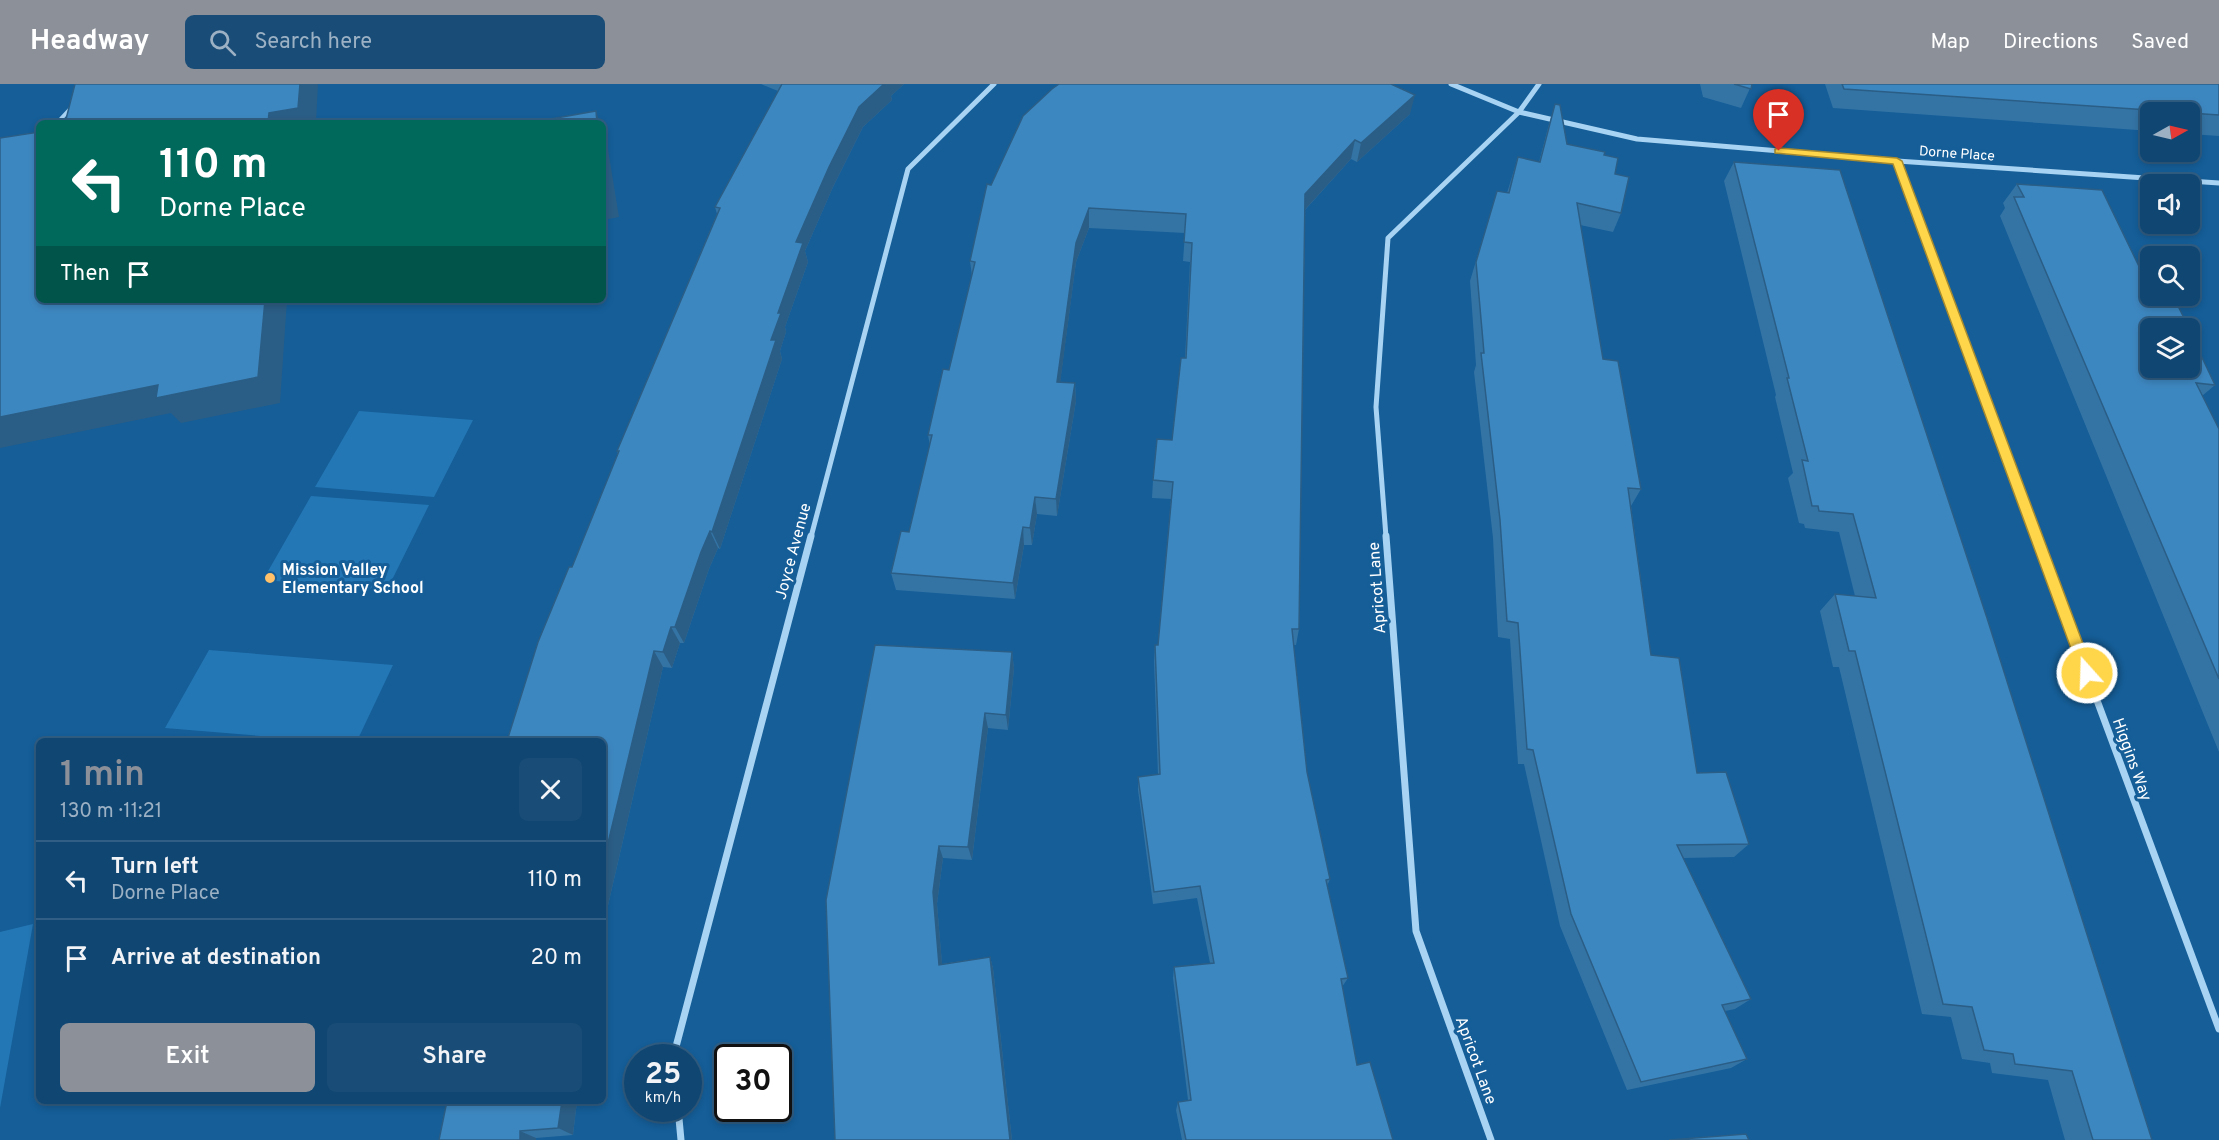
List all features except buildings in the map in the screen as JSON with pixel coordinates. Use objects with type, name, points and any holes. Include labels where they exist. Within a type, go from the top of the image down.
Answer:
[{"type":"street","name":"Joyce Avenue","points":[[677,1044],[908,169],[994,84]]},
{"type":"street","name":"Dorne Place","points":[[1450,84],[1519,112],[1637,139],[1897,161],[2219,183]]},
{"type":"street","name":"Apricot Lane","points":[[1491,1140],[1416,931],[1376,407],[1388,238],[1519,112],[1539,84]]},
{"type":"street","name":"Higgins Way","points":[[1897,161],[2219,1029]]},
{"type":"street","points":[[679,1122],[681,1140]]},
{"type":"lane","points":[[60,120],[73,105]]},
{"type":"shaded area","points":[[359,411],[473,420],[434,497],[315,487]]},
{"type":"shaded area","points":[[311,496],[429,505],[387,590],[263,580]]},
{"type":"shaded area","points":[[209,650],[393,665],[358,738],[285,738],[165,728]]},
{"type":"shaded area","points":[[33,924],[0,1108],[0,932]]},
{"type":"place","name":"Mission Valley Elementary School","points":[[270,578]]},
{"type":"route","points":[[1779,151],[1897,161],[2087,673]]}]
